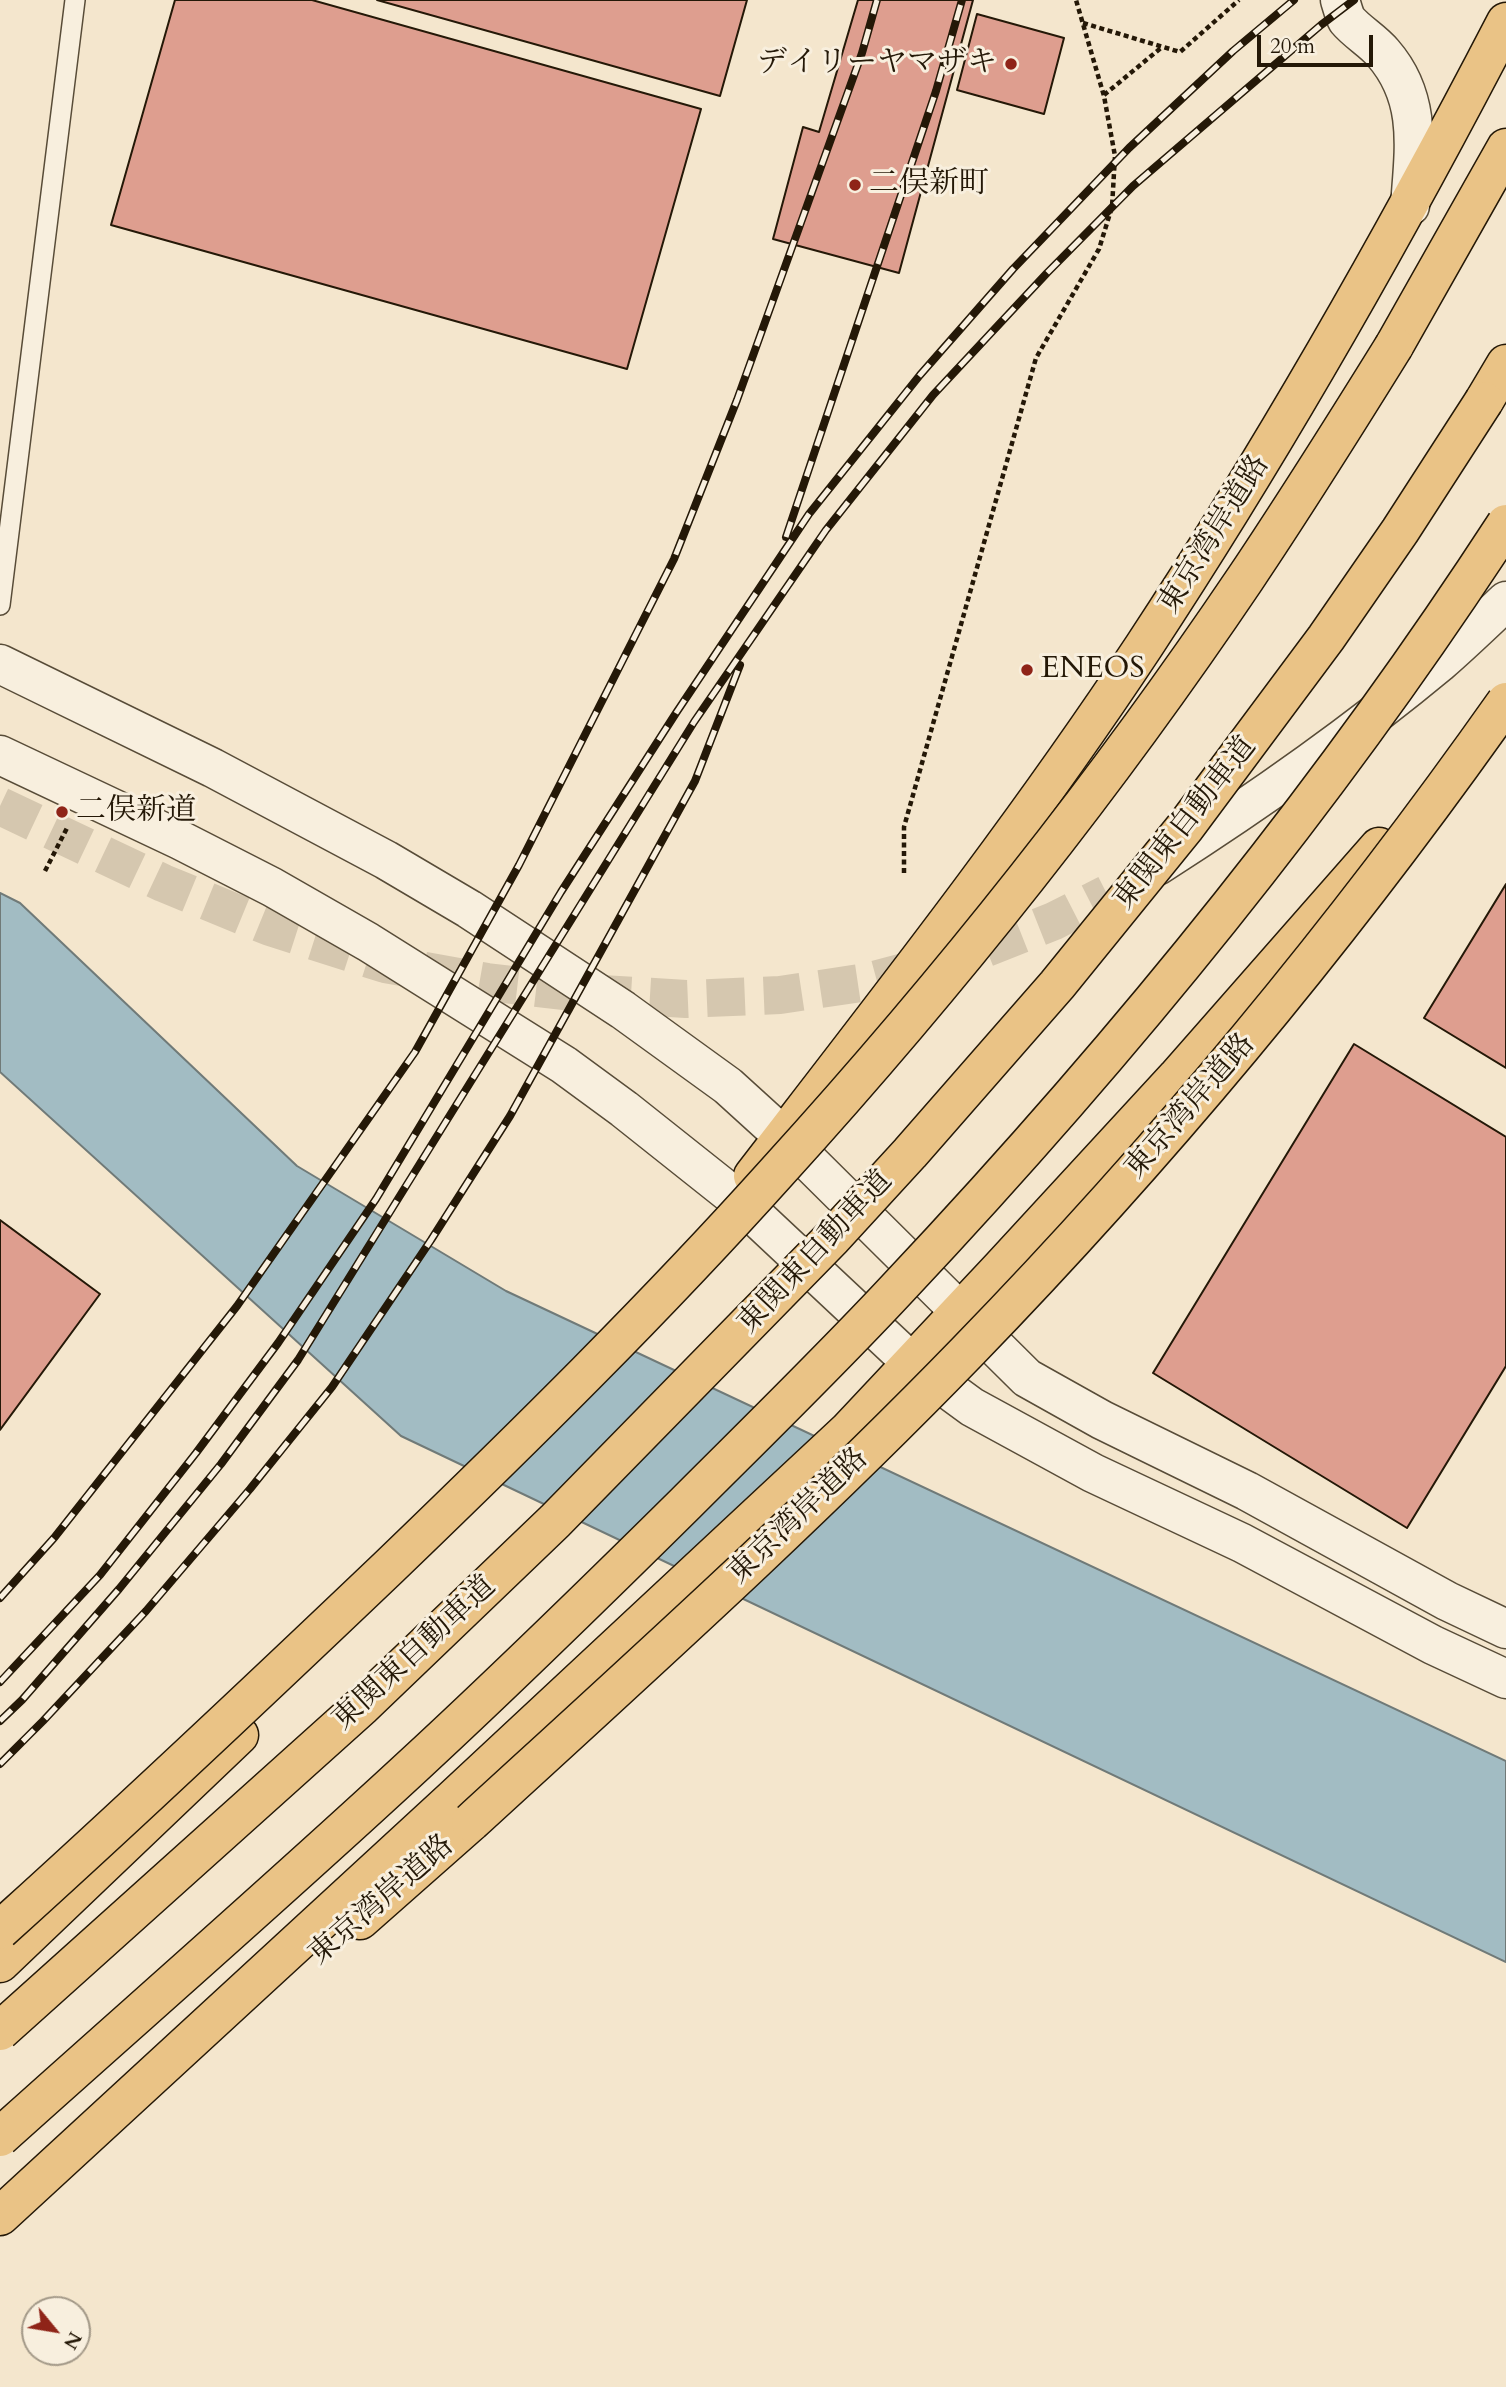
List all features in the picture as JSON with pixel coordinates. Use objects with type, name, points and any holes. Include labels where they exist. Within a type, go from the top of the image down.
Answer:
[{"type":"highway","name":"東京湾岸道路","points":[[0,1964],[459,1519],[600,1366],[736,1198],[972,889],[1142,649],[1269,450],[1410,206],[1506,22]]},
{"type":"highway","name":"東京湾岸道路","points":[[0,1930],[154,1789],[501,1459],[775,1175],[923,1004],[1096,787],[1242,583],[1394,346],[1506,148]]},
{"type":"highway","name":"東関東自動車道","points":[[0,2031],[362,1706],[555,1521],[813,1258],[919,1143],[991,1063],[1119,911],[1254,736],[1400,531],[1506,364]]},
{"type":"highway","points":[[0,2137],[415,1765],[612,1576],[899,1287],[1063,1107],[1258,872],[1398,684],[1506,524]]},
{"type":"highway","name":"東京湾岸道路","points":[[0,2216],[848,1431],[1177,1077],[1353,878],[1506,690]]},
{"type":"highway","name":"東京湾岸道路","points":[[0,2244],[471,1822],[643,1664],[967,1353],[1127,1182],[1270,1014],[1410,836],[1506,702]]},
{"type":"street","points":[[1340,0],[1347,19],[1398,71],[1408,95],[1413,122],[1410,206]]},
{"type":"street","points":[[1107,894],[1220,826],[1335,745],[1439,662],[1506,601]]},
{"type":"street","points":[[0,664],[261,793],[386,860],[548,960],[691,1058],[728,1086],[783,1136],[1027,1378],[1102,1420],[1247,1490],[1447,1601],[1506,1629]]},
{"type":"street","points":[[0,755],[180,840],[272,887],[465,1001],[594,1087],[736,1198],[912,1363],[972,1407],[1093,1473],[1242,1543],[1433,1645],[1503,1672]]},
{"type":"lane","points":[[0,605],[75,0]]},
{"type":"path","points":[[904,873],[904,827],[1035,358],[1099,249],[1112,207],[1115,156],[1104,96],[1075,0]]},
{"type":"path","points":[[1083,23],[1180,52],[1239,0]]},
{"type":"path","points":[[1104,96],[1162,47]]},
{"type":"path","points":[[45,871],[85,794]]},
{"type":"water","points":[[0,893],[20,903],[297,1166],[506,1291],[1506,1761],[1506,1962],[401,1436],[0,1072]]},
{"type":"building","points":[[175,0],[312,0],[701,109],[627,369],[111,225]]},
{"type":"building","points":[[377,0],[747,0],[720,96]]},
{"type":"building","name":"二俣新町","points":[[858,0],[973,0],[899,273],[773,239],[803,127],[819,132]]},
{"type":"building","name":"デイリーヤマザキ","points":[[977,14],[1064,38],[1044,114],[957,90]]},
{"type":"building","points":[[1506,884],[1506,1068],[1424,1018]]},
{"type":"building","points":[[1354,1044],[1506,1137],[1506,1366],[1407,1528],[1153,1373]]},
{"type":"building","points":[[0,1220],[100,1294],[0,1430]]},
{"type":"tunnel","points":[[0,806],[163,883],[270,927],[385,964],[487,982],[571,992],[686,999],[780,995],[867,982],[971,954],[1054,921],[1107,894]]},
{"type":"railway","points":[[0,1598],[54,1538],[237,1306],[415,1052],[519,865],[674,559],[737,400],[862,53],[877,0]]},
{"type":"railway","points":[[786,537],[936,91],[962,0]]},
{"type":"railway","points":[[0,1682],[100,1575],[278,1343],[376,1199],[561,892],[809,514],[920,375],[1013,269],[1129,148],[1233,51],[1294,0]]},
{"type":"railway","points":[[0,1721],[22,1700],[119,1589],[221,1464],[298,1360],[694,722],[826,530],[933,395],[1133,186],[1321,25],[1354,0]]},
{"type":"railway","points":[[0,1764],[146,1611],[250,1489],[332,1387],[431,1240],[510,1116],[695,781],[740,665]]},
{"type":"place","name":"デイリーヤマザキ","points":[[1011,64]]},
{"type":"place","name":"二俣新町","points":[[855,185]]},
{"type":"place","name":"ENEOS","points":[[1027,670]]},
{"type":"place","name":"二俣新道","points":[[62,812]]}]
